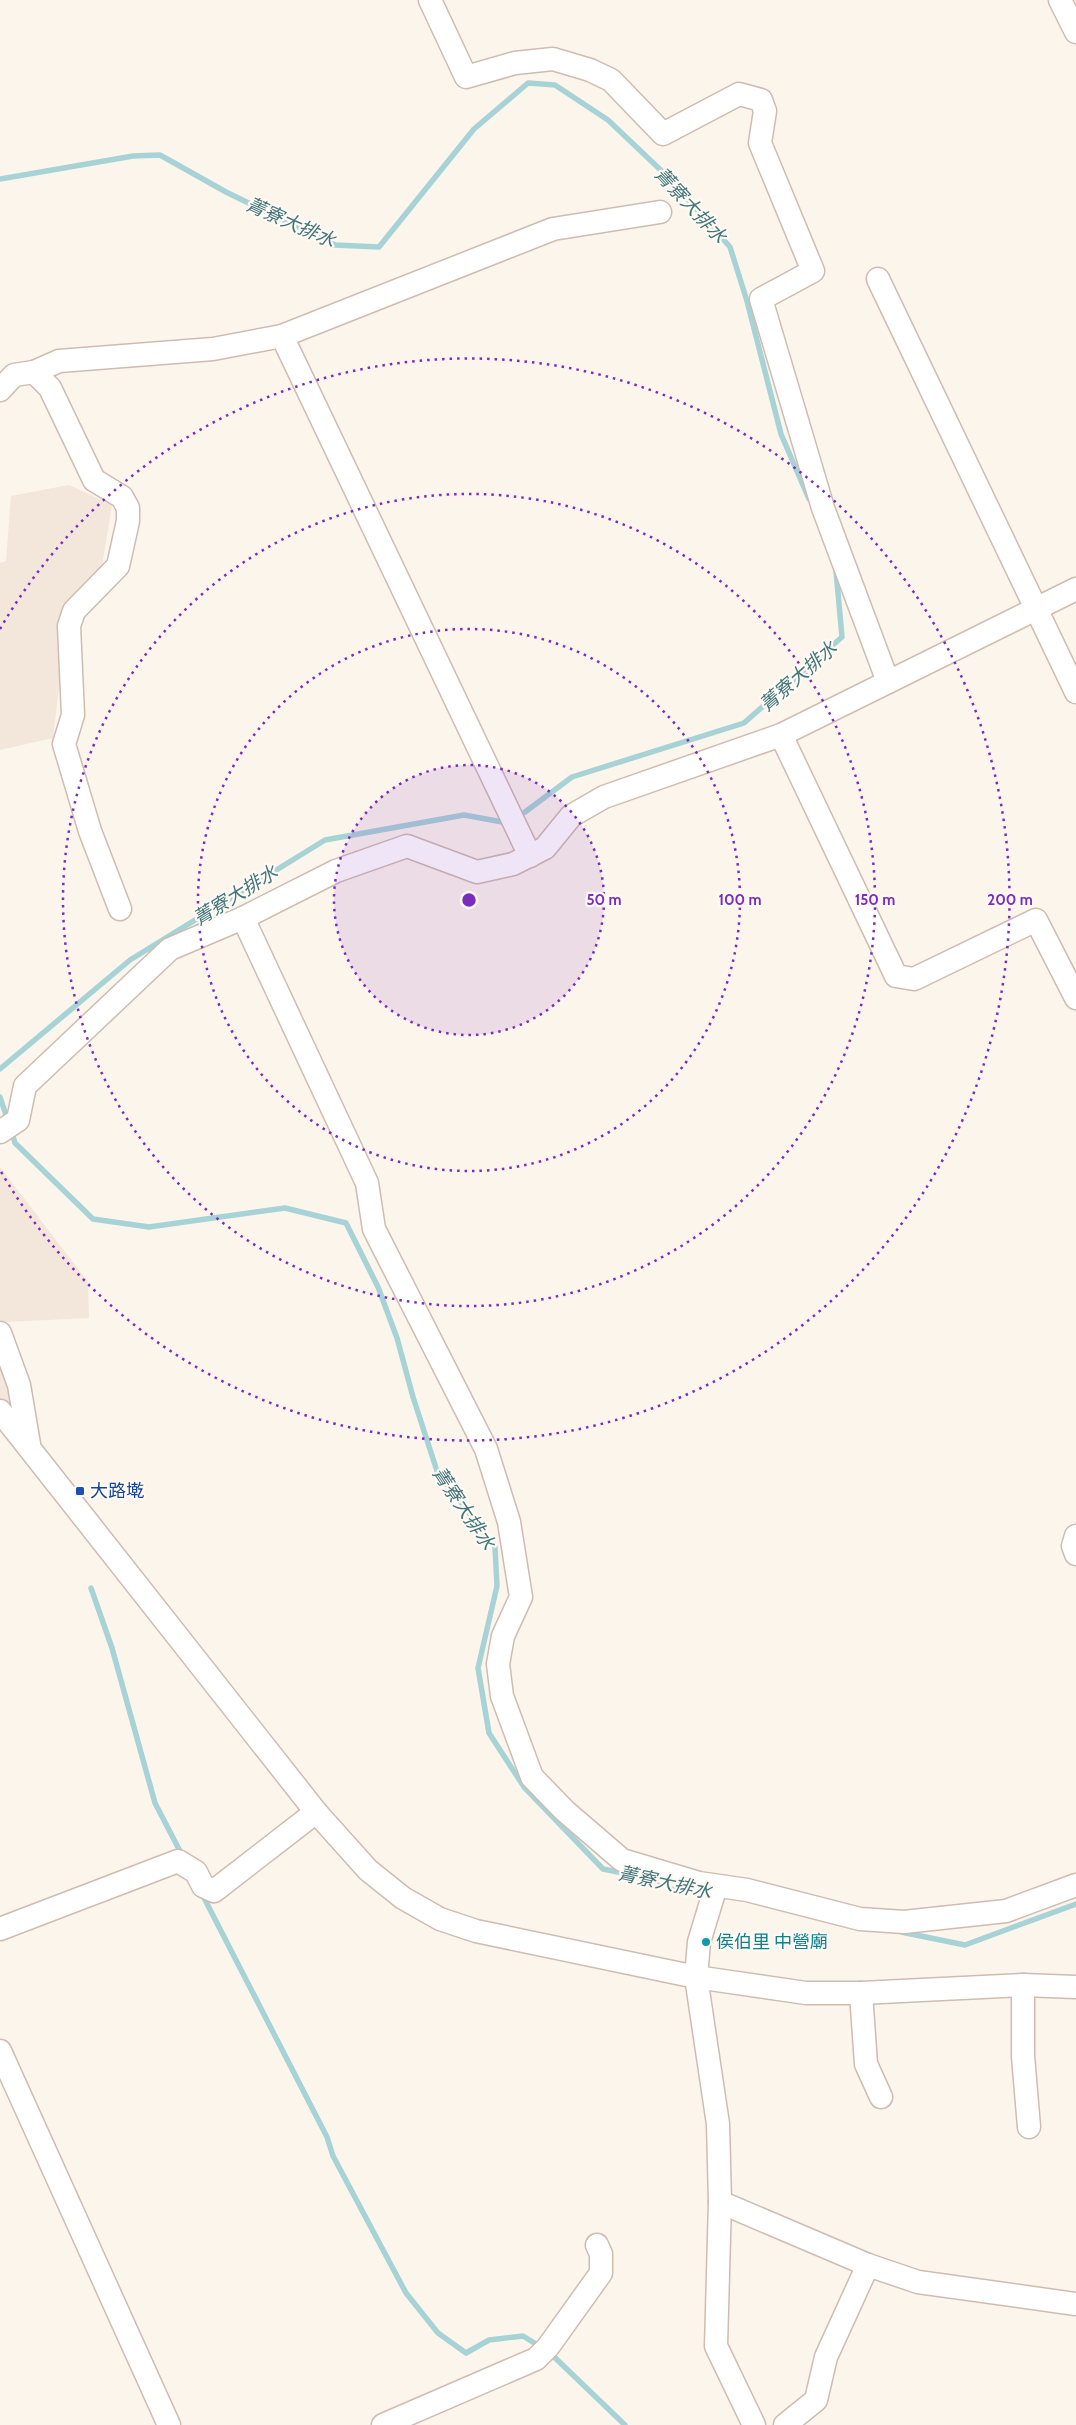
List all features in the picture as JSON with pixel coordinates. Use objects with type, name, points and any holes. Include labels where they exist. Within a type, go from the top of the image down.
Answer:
[{"type":"street","points":[[430,0],[466,77],[515,63],[553,59],[590,70],[611,80],[664,134],[739,94],[761,100],[765,111],[760,143],[813,271],[760,299],[823,508],[888,682]]},
{"type":"street","points":[[1060,0],[1076,32]]},
{"type":"street","points":[[12,377],[59,361],[213,349],[282,336],[553,229],[660,212]]},
{"type":"street","points":[[878,279],[1076,692]]},
{"type":"street","points":[[282,336],[530,856]]},
{"type":"street","points":[[12,377],[50,388],[94,480],[122,497],[128,508],[128,521],[118,566],[74,611],[69,626],[73,715],[64,744],[90,831],[120,909]]},
{"type":"street","points":[[9,1126],[25,1086],[170,949],[243,918],[336,871],[407,846],[477,872],[513,864],[545,848],[571,816],[604,797],[781,735],[1076,589]]},
{"type":"street","points":[[781,735],[896,976],[914,979],[1036,920],[1076,998]]},
{"type":"street","points":[[243,918],[366,1183],[374,1229],[486,1450],[509,1522],[521,1597],[503,1636],[498,1664],[502,1696],[532,1777],[565,1811],[622,1860],[715,1888],[747,1890],[860,1919],[904,1922],[1006,1911],[1076,1885]]},
{"type":"street","points":[[0,1333],[19,1385],[29,1445]]},
{"type":"street","points":[[0,1411],[29,1445],[316,1812],[368,1870],[403,1898],[440,1919],[476,1931],[696,1977],[806,1993],[862,1993],[1023,1985],[1076,1987]]},
{"type":"street","points":[[1076,1536],[1073,1546],[1076,1554]]},
{"type":"street","points":[[0,1929],[187,1867],[203,1886],[214,1891],[316,1812]]},
{"type":"street","points":[[715,1888],[699,1942],[696,1977],[718,2124],[720,2202],[716,2346],[754,2425]]},
{"type":"street","points":[[1023,1985],[1023,2056],[1029,2127]]},
{"type":"street","points":[[862,1993],[866,2064],[881,2097]]},
{"type":"street","points":[[0,2051],[169,2425]]},
{"type":"street","points":[[720,2202],[868,2265],[918,2282],[1076,2304]]},
{"type":"street","points":[[383,2425],[536,2359],[548,2347],[601,2273],[600,2254],[597,2245]]},
{"type":"street","points":[[785,2425],[816,2400],[826,2357],[868,2265]]},
{"type":"shaded area","points":[[69,485],[112,505],[102,566],[68,611],[53,738],[0,750],[0,563],[6,561],[11,496]]},
{"type":"shaded area","points":[[0,1167],[88,1282],[89,1318],[5,1322],[33,1390],[6,1415],[0,1409]]},
{"type":"waterway","name":"菁寮大排水","points":[[0,179],[133,156],[160,155],[226,192],[335,245],[379,247],[474,129],[528,83],[555,85],[608,120],[668,177],[730,247],[747,301],[781,434],[809,499]]},
{"type":"waterway","name":"菁寮大排水","points":[[525,812],[572,777],[744,723],[842,637],[836,571]]},
{"type":"waterway","name":"菁寮大排水","points":[[0,1069],[130,960],[325,840],[464,815],[508,823]]},
{"type":"waterway","name":"菁寮大排水","points":[[0,1097],[8,1121]]},
{"type":"waterway","name":"菁寮大排水","points":[[11,1130],[15,1143],[93,1219],[149,1227],[285,1208],[346,1223],[378,1287],[397,1338],[413,1397],[437,1471],[495,1547],[497,1586],[478,1668],[489,1733],[524,1787],[603,1869],[638,1876]]},
{"type":"waterway","points":[[91,1588],[112,1648],[155,1803],[182,1855]]},
{"type":"waterway","points":[[201,1892],[327,2137],[333,2156],[406,2293],[438,2333],[466,2353],[489,2340],[523,2336],[541,2347]]},
{"type":"waterway","name":"菁寮大排水","points":[[901,1932],[965,1945],[1076,1904]]},
{"type":"waterway","points":[[549,2352],[625,2425]]},
{"type":"place","name":"大路墘","points":[[80,1491]]},
{"type":"place","name":"侯伯里 中營廟","points":[[706,1942]]}]
